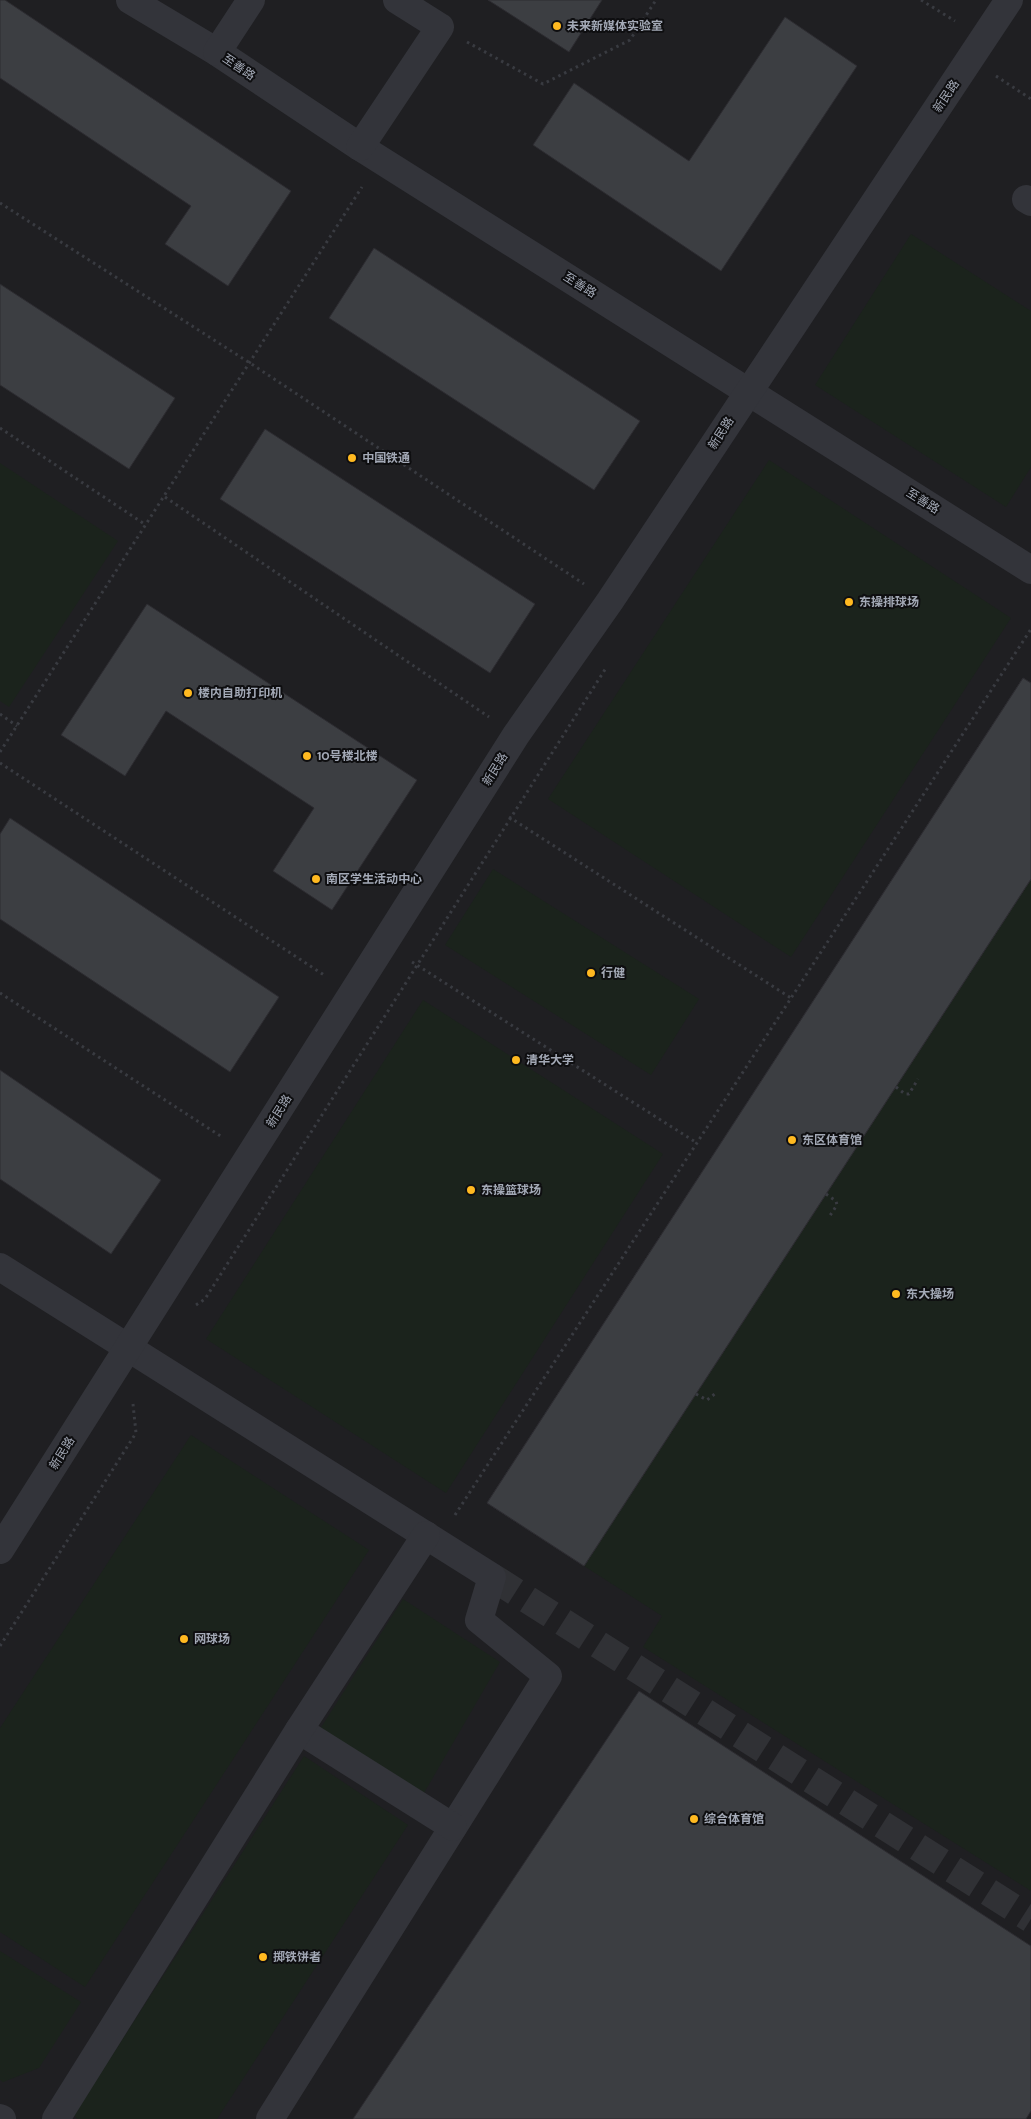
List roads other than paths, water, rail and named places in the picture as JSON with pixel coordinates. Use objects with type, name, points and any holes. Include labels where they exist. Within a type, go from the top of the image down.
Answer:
[{"type":"street","name":"至善路","points":[[130,0],[217,52],[370,153],[1031,570]]},
{"type":"street","points":[[217,52],[251,0]]},
{"type":"street","points":[[370,153],[440,27],[397,0]]},
{"type":"street","name":"新民路","points":[[0,1550],[516,735],[610,601],[1009,0]]},
{"type":"street","points":[[0,1267],[492,1578],[479,1620],[548,1676],[270,2119]]},
{"type":"street","points":[[56,2119],[299,1730],[426,1535]]},
{"type":"street","points":[[299,1730],[453,1827]]},
{"type":"tunnel","points":[[492,1577],[1031,1919]]},
{"type":"place","name":"未来新媒体实验室","points":[[557,26]]},
{"type":"place","name":"中国铁通","points":[[352,458]]},
{"type":"place","name":"东操排球场","points":[[849,602]]},
{"type":"place","name":"楼内自助打印机","points":[[188,693]]},
{"type":"place","name":"10号楼北楼","points":[[307,756]]},
{"type":"place","name":"南区学生活动中心","points":[[316,879]]},
{"type":"place","name":"行健","points":[[591,973]]},
{"type":"place","name":"清华大学","points":[[516,1060]]},
{"type":"place","name":"东区体育馆","points":[[792,1140]]},
{"type":"place","name":"东操篮球场","points":[[471,1190]]},
{"type":"place","name":"东大操场","points":[[896,1294]]},
{"type":"place","name":"网球场","points":[[184,1639]]},
{"type":"place","name":"综合体育馆","points":[[694,1819]]},
{"type":"place","name":"掷铁饼者","points":[[263,1957]]}]
